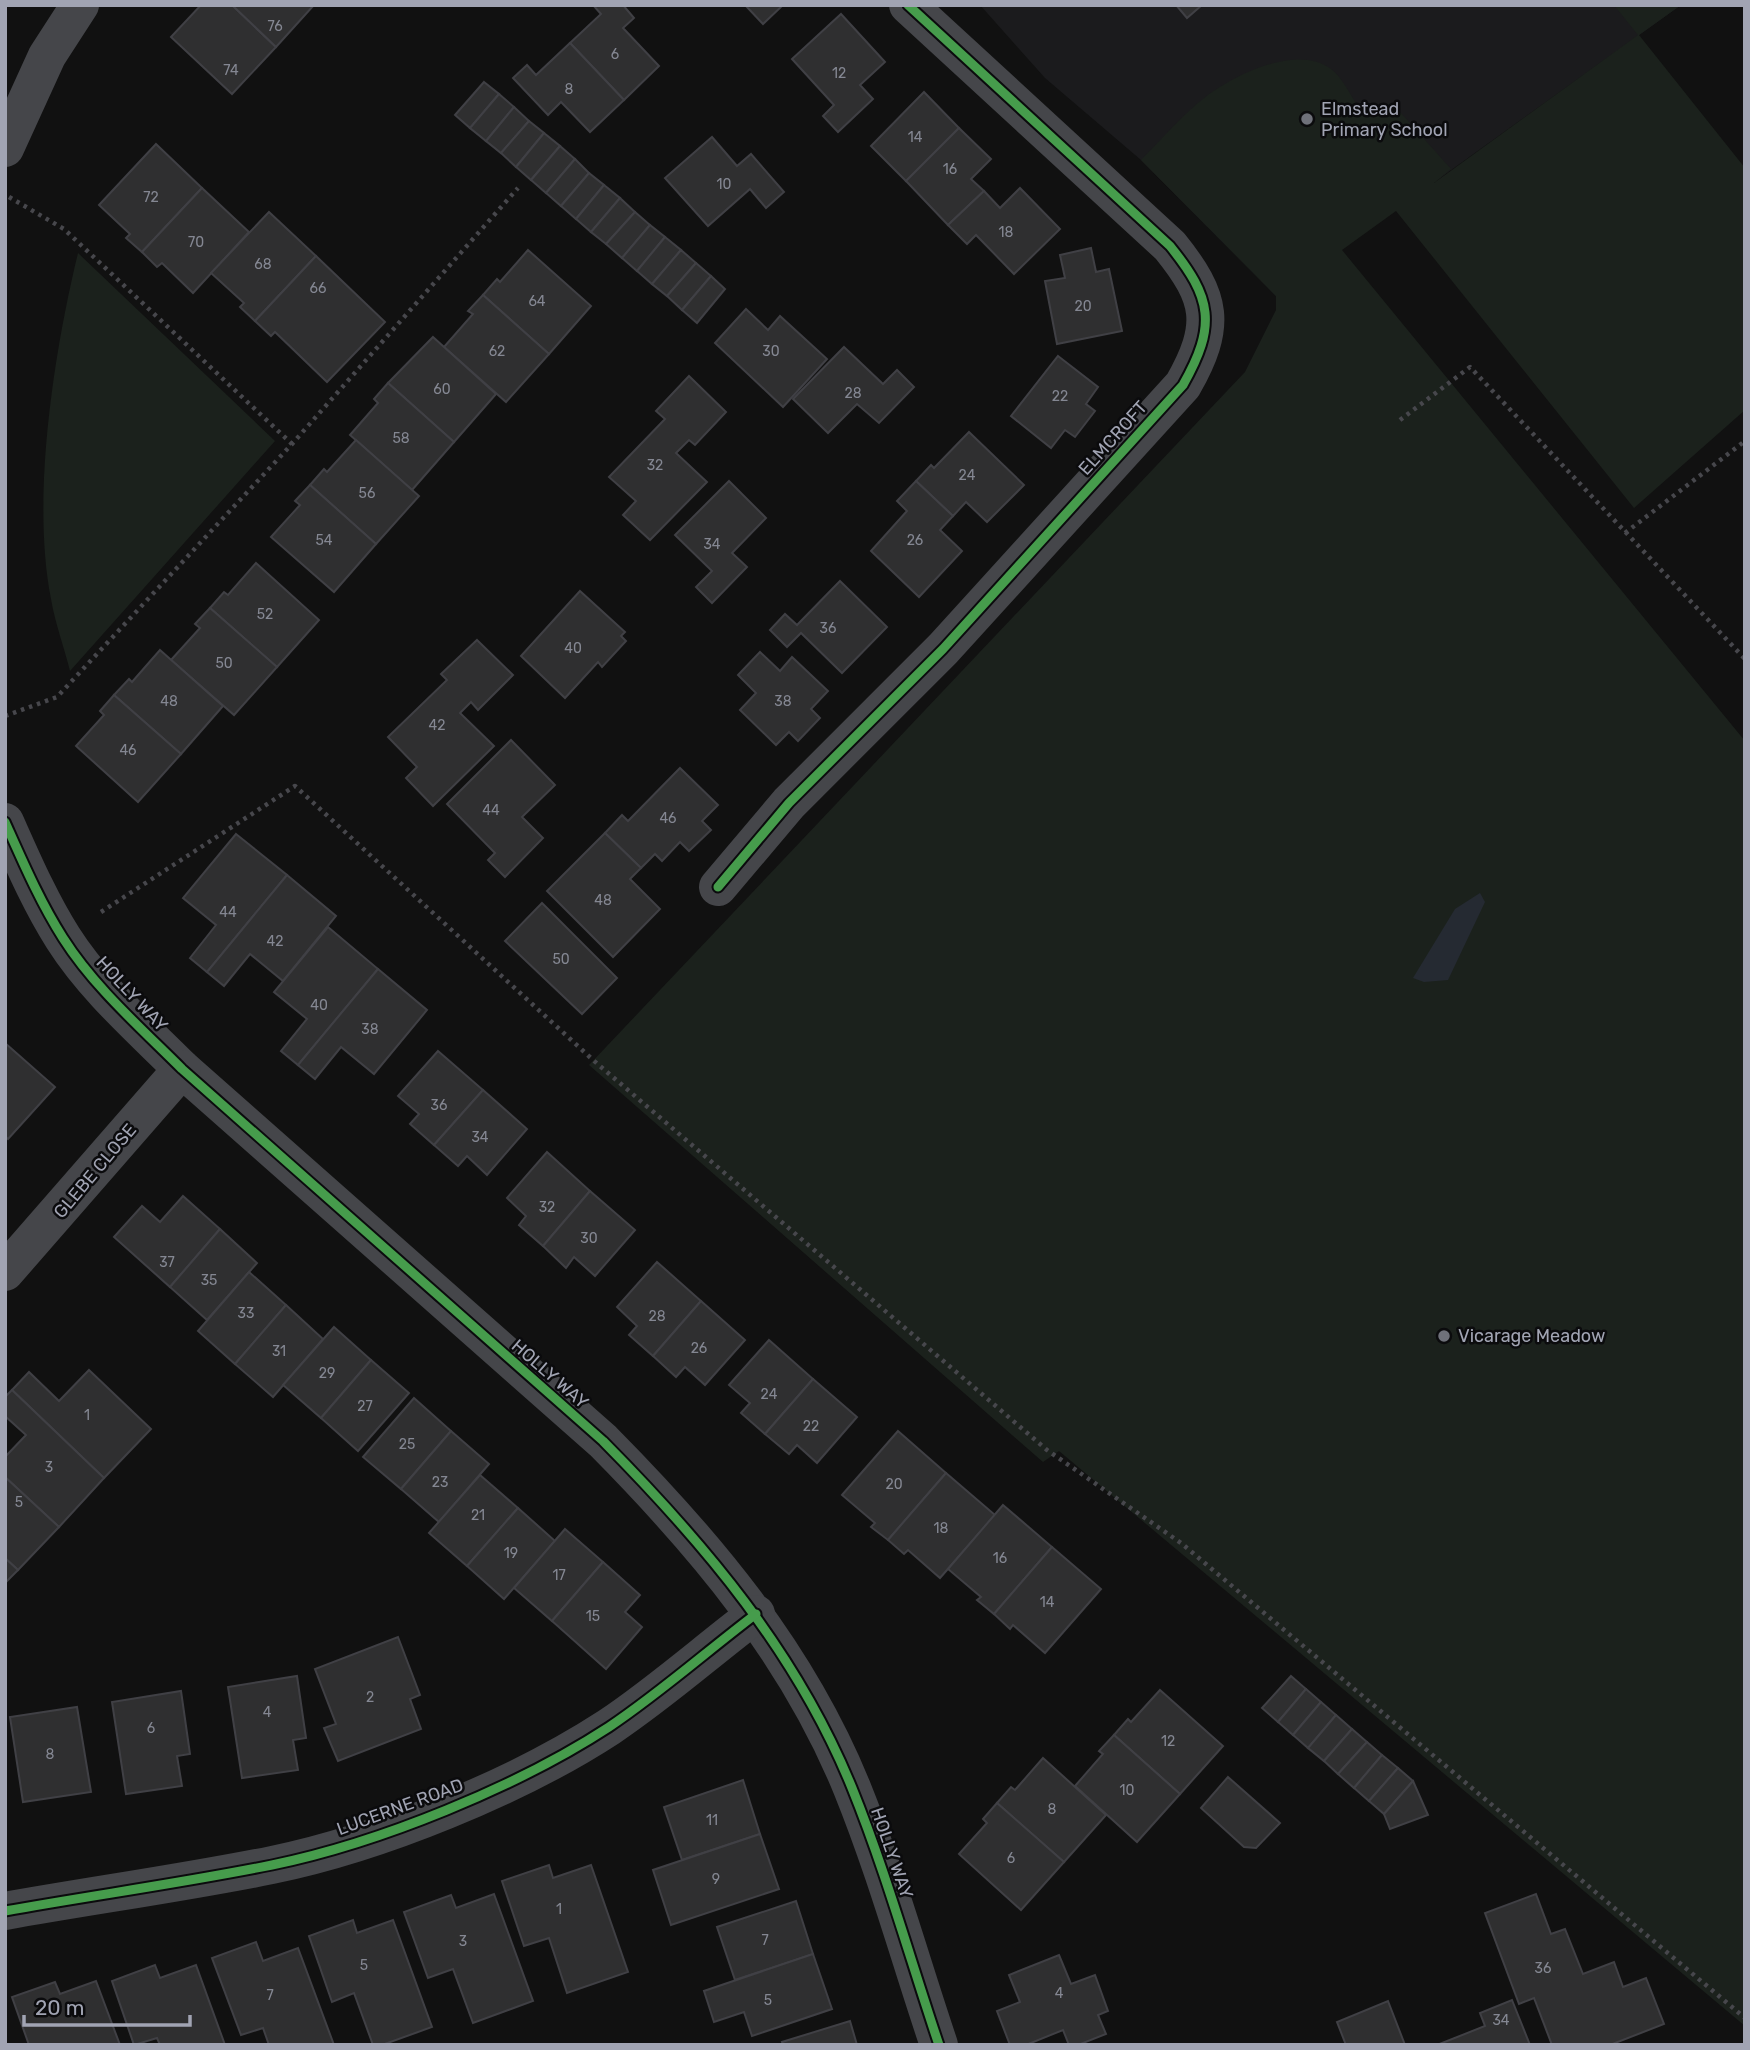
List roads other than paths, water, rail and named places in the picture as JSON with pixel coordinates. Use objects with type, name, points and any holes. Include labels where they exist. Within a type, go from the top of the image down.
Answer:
[{"type":"street","points":[[5,148],[47,56],[80,5]]},
{"type":"street","name":"ELMCROFT","points":[[718,887],[789,803],[943,649],[1165,405],[1183,385],[1200,354],[1207,313],[1195,277],[1170,246],[908,5]]},
{"type":"street","name":"HOLLY WAY","points":[[5,822],[63,937],[90,974],[182,1069],[603,1441],[662,1501],[756,1614],[804,1690],[851,1786],[939,2045]]},
{"type":"street","name":"GLEBE CLOSE","points":[[5,1272],[182,1069]]},
{"type":"street","name":"LUCERNE ROAD","points":[[5,1911],[272,1864],[349,1844],[462,1802],[516,1780],[609,1726],[756,1614]]},
{"type":"place","name":"Elmstead Primary School","points":[[1307,119]]},
{"type":"place","name":"Vicarage Meadow","points":[[1444,1336]]}]
